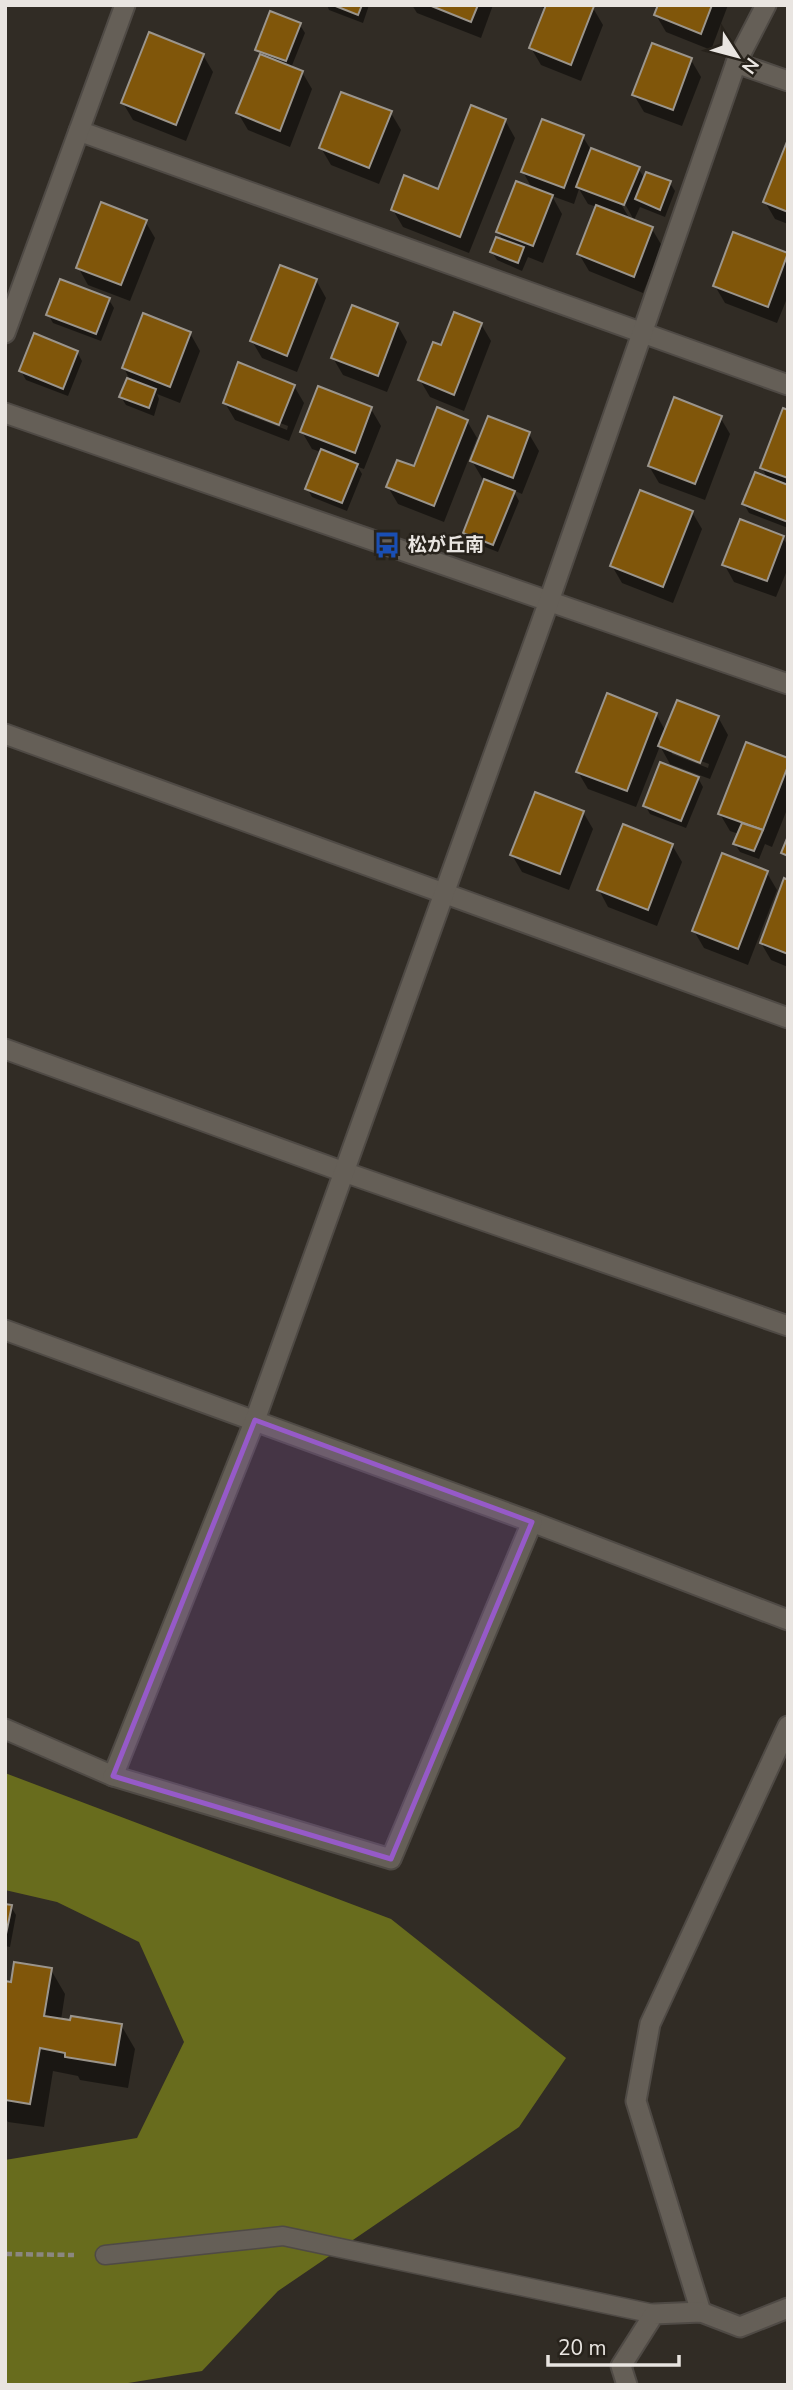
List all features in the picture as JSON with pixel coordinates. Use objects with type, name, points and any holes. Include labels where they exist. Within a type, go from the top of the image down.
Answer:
[{"type":"street","points":[[5,333],[125,5]]},
{"type":"street","points":[[113,1776],[255,1419],[549,601],[736,63],[766,5]]},
{"type":"street","points":[[736,63],[788,81]]},
{"type":"street","points":[[79,131],[788,385]]},
{"type":"street","points":[[5,413],[788,684]]},
{"type":"street","points":[[5,733],[788,1018]]},
{"type":"street","points":[[5,1049],[344,1172],[788,1326]]},
{"type":"street","points":[[5,1330],[255,1419],[788,1620]]},
{"type":"street","points":[[5,1729],[113,1776],[391,1859],[532,1522]]},
{"type":"street","points":[[701,2312],[636,2101],[650,2024],[788,1726]]},
{"type":"street","points":[[627,2385],[621,2366],[654,2314],[701,2312],[740,2327],[788,2308]]},
{"type":"lane","points":[[105,2255],[283,2236],[654,2314]]},
{"type":"path","points":[[5,2254],[105,2255]]},
{"type":"highlighted area","points":[[255,1420],[532,1522],[391,1859],[113,1776]]},
{"type":"shaded area","points":[[5,1773],[391,1919],[566,2058],[519,2127],[278,2291],[202,2371],[116,2385],[5,2385],[5,2160],[137,2138],[184,2042],[139,1942],[57,1902],[5,1890]]},
{"type":"building","points":[[333,5],[362,5],[358,15]]},
{"type":"building","points":[[429,5],[478,5],[471,22]]},
{"type":"building","points":[[546,5],[594,6],[571,65],[529,48]]},
{"type":"building","points":[[658,5],[712,5],[701,34],[654,15]]},
{"type":"building","points":[[270,11],[301,23],[286,61],[255,50]]},
{"type":"building","points":[[149,32],[204,54],[176,125],[121,103]]},
{"type":"building","points":[[652,43],[692,58],[673,110],[632,95]]},
{"type":"building","points":[[260,54],[303,71],[280,131],[236,113]]},
{"type":"building","points":[[341,92],[392,111],[369,168],[319,148]]},
{"type":"building","points":[[471,105],[506,119],[460,237],[391,210],[404,175],[438,189]]},
{"type":"building","points":[[542,119],[584,135],[564,188],[521,172]]},
{"type":"building","points":[[788,139],[788,212],[763,202]]},
{"type":"building","points":[[591,148],[640,167],[624,205],[576,187]]},
{"type":"building","points":[[646,172],[671,181],[660,210],[635,199]]},
{"type":"building","points":[[516,181],[553,195],[533,246],[496,232]]},
{"type":"building","points":[[101,202],[147,220],[121,285],[76,268]]},
{"type":"building","points":[[596,205],[653,227],[634,277],[577,254]]},
{"type":"building","points":[[733,232],[788,253],[768,307],[713,286]]},
{"type":"building","points":[[496,237],[524,247],[518,263],[490,252]]},
{"type":"building","points":[[280,265],[317,279],[287,356],[250,341]]},
{"type":"building","points":[[60,279],[110,298],[96,334],[46,315]]},
{"type":"building","points":[[352,305],[398,323],[378,376],[331,358]]},
{"type":"building","points":[[454,312],[482,323],[454,395],[418,380],[433,342],[441,345]]},
{"type":"building","points":[[143,313],[191,332],[170,387],[122,368]]},
{"type":"building","points":[[34,333],[78,351],[63,389],[19,371]]},
{"type":"building","points":[[238,362],[295,385],[279,425],[223,403]]},
{"type":"building","points":[[127,378],[156,389],[149,408],[119,397]]},
{"type":"building","points":[[318,386],[372,407],[355,453],[300,432]]},
{"type":"building","points":[[674,397],[722,416],[695,484],[648,466]]},
{"type":"building","points":[[437,407],[468,420],[434,506],[386,487],[397,460],[414,466]]},
{"type":"building","points":[[783,408],[788,410],[788,478],[760,468]]},
{"type":"building","points":[[488,416],[530,432],[513,478],[470,461]]},
{"type":"building","points":[[321,449],[358,464],[342,503],[305,489]]},
{"type":"building","points":[[755,472],[788,485],[788,522],[742,504]]},
{"type":"building","points":[[484,479],[515,491],[493,545],[463,533]]},
{"type":"building","points":[[640,490],[693,511],[663,587],[610,566]]},
{"type":"building","points":[[740,519],[784,536],[767,581],[722,565]]},
{"type":"building","points":[[607,693],[657,713],[627,791],[576,772]]},
{"type":"building","points":[[677,700],[719,716],[700,763],[658,746]]},
{"type":"building","points":[[746,742],[788,758],[788,766],[763,830],[718,814]]},
{"type":"building","points":[[660,762],[699,777],[681,821],[643,806]]},
{"type":"building","points":[[535,792],[584,811],[560,874],[510,855]]},
{"type":"building","points":[[742,823],[763,830],[754,851],[733,844]]},
{"type":"building","points":[[623,824],[673,844],[648,910],[597,890]]},
{"type":"building","points":[[788,836],[788,856],[781,853]]},
{"type":"building","points":[[722,853],[768,871],[738,949],[692,931]]},
{"type":"building","points":[[784,878],[788,880],[788,954],[760,943]]},
{"type":"building","points":[[5,1904],[12,1905],[5,1939]]},
{"type":"building","points":[[14,1962],[52,1968],[44,2016],[70,2020],[71,2016],[122,2024],[115,2065],[65,2057],[65,2053],[40,2048],[30,2104],[5,2100],[5,1981],[11,1982]]},
{"type":"place","name":"松が丘南","points":[[387,545]]}]
